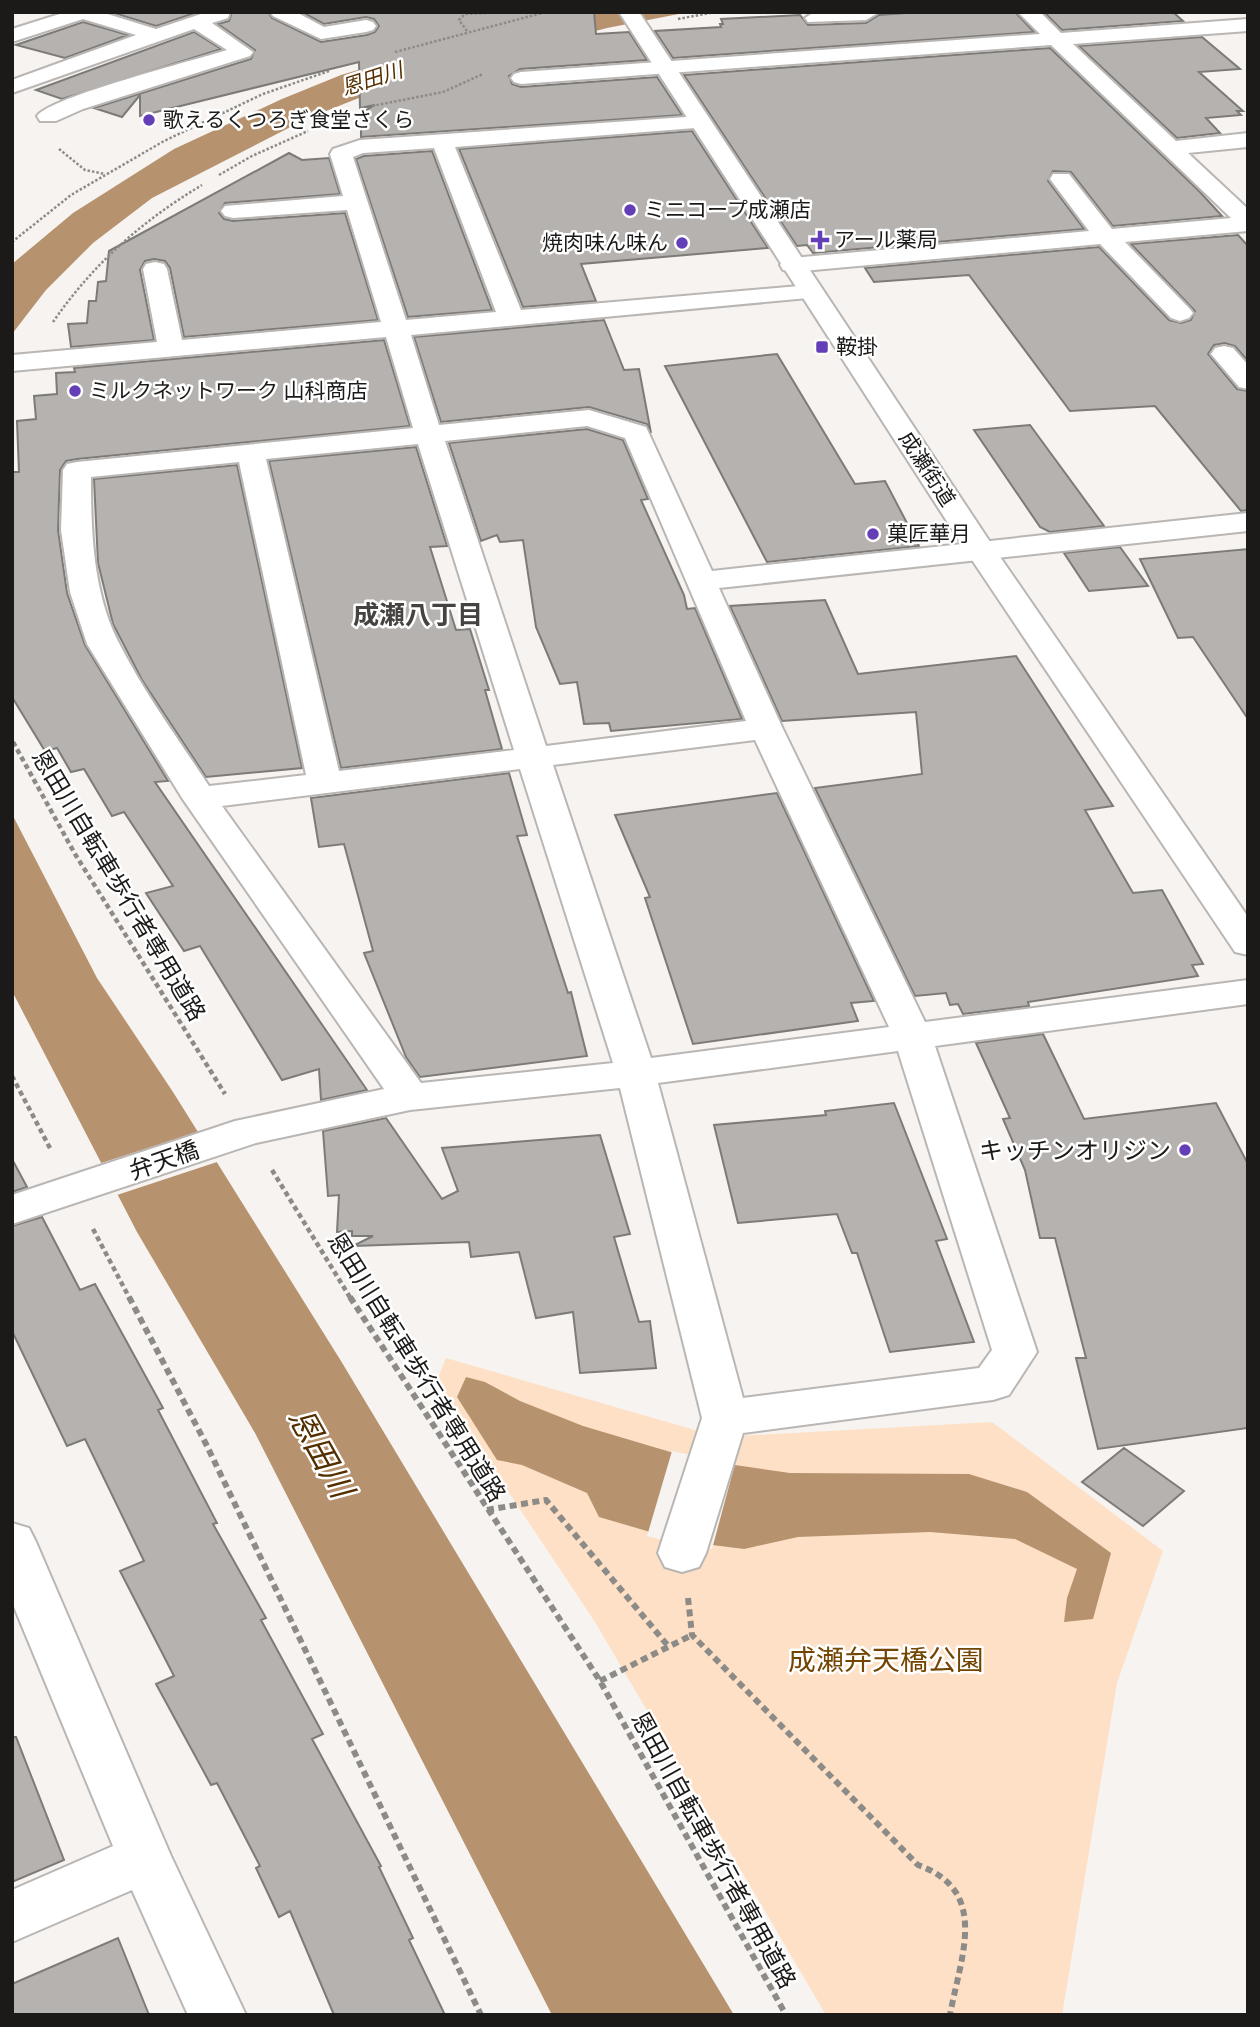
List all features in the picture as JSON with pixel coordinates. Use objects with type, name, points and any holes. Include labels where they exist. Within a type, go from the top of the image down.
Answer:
[{"type":"street","points":[[280,12],[321,33],[366,26]]},
{"type":"street","points":[[1028,12],[1248,223]]},
{"type":"street","points":[[12,36],[81,13],[156,34]]},
{"type":"street","points":[[12,87],[156,34],[225,13]]},
{"type":"street","points":[[815,18],[866,14]]},
{"type":"street","points":[[839,16],[870,53]]},
{"type":"street","name":"成瀬街道","points":[[633,18],[981,551],[1248,944]]},
{"type":"street","points":[[48,116],[75,104],[243,52],[196,22]]},
{"type":"street","points":[[522,78],[1248,24]]},
{"type":"street","points":[[682,1553],[725,1418],[636,1073],[536,758],[428,432],[341,154],[360,147],[700,122]]},
{"type":"street","points":[[1170,148],[1248,140]]},
{"type":"street","points":[[442,141],[510,318]]},
{"type":"street","points":[[1061,179],[1106,237],[1180,313]]},
{"type":"street","points":[[233,211],[355,202]]},
{"type":"street","points":[[792,265],[1248,223]]},
{"type":"street","points":[[155,269],[171,349]]},
{"type":"street","points":[[12,363],[810,292]]},
{"type":"street","points":[[1224,354],[1248,381]]},
{"type":"street","points":[[410,1097],[199,798],[103,644],[85,592],[77,542],[77,470],[428,432],[589,418],[636,433],[766,729],[913,1037],[1015,1352],[993,1383],[725,1418]]},
{"type":"street","points":[[246,453],[252,457],[325,782]]},
{"type":"street","points":[[703,581],[1248,522]]},
{"type":"street","points":[[199,798],[766,729]]},
{"type":"street","name":"弁天橋","points":[[12,1210],[249,1131],[410,1097],[636,1073],[1248,992]]},
{"type":"street","points":[[12,1542],[145,1858],[217,2015]]},
{"type":"street","points":[[12,1917],[145,1858]]},
{"type":"path","points":[[468,32],[461,27],[459,20],[465,14],[504,12]]},
{"type":"path","points":[[391,53],[546,12]]},
{"type":"path","points":[[668,21],[715,12]]},
{"type":"path","points":[[12,242],[71,195],[164,141],[263,94],[330,70]]},
{"type":"path","name":"恩田川自転車歩行者専用道路","points":[[12,741],[75,854],[396,1371],[600,1681],[786,2015]]},
{"type":"path","points":[[12,1076],[76,1189],[206,1444],[481,2015]]},
{"type":"path","points":[[487,1510],[545,1500],[669,1647]]},
{"type":"path","points":[[682,1553],[692,1635],[918,1865],[944,1876],[964,1905],[966,1936],[950,2015]]},
{"type":"path","points":[[600,1681],[692,1635]]},
{"type":"green space","name":"成瀬弁天橋公園","points":[[446,1358],[719,1437],[992,1422],[1163,1551],[1117,1683],[1062,2015],[826,2015],[595,1622],[436,1383]]},
{"type":"water","name":"恩田川","points":[[572,12],[689,12],[607,28],[384,88],[306,119],[152,198],[93,243],[46,290],[12,334],[12,264],[73,213],[174,149],[341,75]]},
{"type":"water","name":"恩田川","points":[[12,814],[97,978],[173,1092],[341,1361],[734,2015],[552,2015],[255,1433],[137,1232],[12,991]]},
{"type":"water","points":[[466,1377],[485,1382],[520,1401],[583,1426],[694,1459],[790,1473],[969,1474],[1027,1492],[1111,1553],[1093,1619],[1064,1622],[1067,1598],[1077,1569],[1015,1539],[930,1532],[798,1537],[744,1549],[681,1541],[599,1517],[587,1493],[522,1465],[497,1460],[457,1397]]},
{"type":"pier","points":[[202,1131],[220,1161],[114,1196],[98,1164]]},
{"type":"pier","points":[[672,1451],[735,1464],[712,1549],[680,1545],[647,1536]]},
{"type":"building","points":[[111,12],[198,12],[156,26]]},
{"type":"building","points":[[232,12],[268,12],[272,18],[321,42],[367,35],[375,32],[379,26],[374,19],[366,17],[324,24],[302,12],[594,12],[596,34],[629,32],[647,60],[520,69],[509,76],[512,84],[521,87],[657,77],[682,115],[361,137],[361,113],[375,105],[360,108],[359,62],[140,116],[140,95],[122,117],[94,108],[251,59],[255,50],[218,24],[229,21]]},
{"type":"building","points":[[1015,12],[1034,32],[673,58],[655,31],[721,27],[721,19],[800,15],[808,25],[866,23],[879,15]]},
{"type":"building","points":[[1044,12],[1173,12],[1183,21],[1062,30]]},
{"type":"building","points":[[83,22],[128,35],[65,58],[16,45]]},
{"type":"building","points":[[194,32],[221,49],[62,99],[36,90]]},
{"type":"building","points":[[1202,37],[1240,69],[1199,72],[1243,111],[1237,111],[1241,115],[1206,118],[1220,133],[1177,138],[1079,46]]},
{"type":"building","points":[[1050,48],[1222,216],[1113,226],[1071,172],[1053,171],[1048,181],[1084,229],[813,253],[807,245],[797,246],[684,75]]},
{"type":"building","points":[[692,131],[768,248],[581,264],[596,301],[523,307],[459,149]]},
{"type":"building","points":[[432,151],[492,310],[408,317],[356,159],[364,156]]},
{"type":"building","points":[[289,153],[302,160],[329,158],[340,194],[225,203],[219,213],[224,219],[233,221],[345,213],[378,320],[184,337],[170,268],[165,261],[154,259],[145,261],[140,270],[154,340],[71,347],[68,324],[87,323],[89,301],[96,301],[98,282],[106,281],[109,251]]},
{"type":"building","points":[[1238,235],[1248,246],[1248,361],[1235,346],[1225,343],[1214,345],[1208,354],[1237,389],[1248,391],[1248,510],[1241,511],[1155,406],[1070,411],[969,275],[874,282],[865,268],[1099,247],[1169,320],[1181,323],[1191,320],[1195,311],[1131,244]]},
{"type":"building","points":[[604,320],[624,370],[639,369],[651,433],[647,424],[589,407],[441,422],[414,337]]},
{"type":"building","points":[[384,340],[410,426],[77,459],[66,461],[60,470],[58,530],[67,593],[85,645],[168,781],[155,782],[367,1090],[321,1100],[319,1069],[282,1080],[200,946],[184,951],[146,893],[173,886],[124,812],[112,816],[84,769],[71,772],[57,748],[45,751],[12,697],[12,472],[19,472],[17,421],[36,419],[34,396],[57,394],[56,373],[75,372],[74,368]]},
{"type":"building","points":[[777,354],[855,484],[885,481],[919,546],[767,562],[665,366]]},
{"type":"building","points":[[1030,425],[1104,526],[1050,532],[1040,527],[974,430]]},
{"type":"building","points":[[587,429],[623,440],[648,499],[641,500],[684,595],[687,609],[695,608],[742,719],[611,731],[609,723],[584,724],[577,682],[560,684],[536,627],[523,540],[500,542],[497,535],[481,541],[449,443]]},
{"type":"building","points":[[416,447],[447,546],[430,547],[456,630],[470,629],[489,690],[485,690],[502,749],[341,768],[269,461]]},
{"type":"building","points":[[237,465],[302,768],[206,777],[142,680],[113,624],[98,563],[94,479]]},
{"type":"building","points":[[1120,547],[1148,586],[1089,591],[1064,553]]},
{"type":"building","points":[[1248,549],[1248,719],[1193,637],[1178,638],[1140,559]]},
{"type":"building","points":[[825,600],[858,674],[1016,656],[1113,806],[1085,810],[1133,893],[1162,890],[1203,964],[1192,965],[1198,976],[1028,1002],[1029,1006],[963,1014],[958,1004],[950,1005],[946,993],[915,996],[815,788],[922,774],[916,712],[782,721],[730,606]]},
{"type":"building","points":[[509,773],[527,835],[517,836],[568,993],[571,992],[587,1056],[420,1077],[406,1057],[364,953],[373,951],[344,844],[319,847],[311,798]]},
{"type":"building","points":[[777,793],[874,1001],[851,1003],[858,1021],[693,1044],[645,898],[650,897],[615,815]]},
{"type":"building","points":[[1043,1034],[1084,1119],[1216,1103],[1248,1164],[1248,1428],[1098,1449],[1076,1358],[1086,1358],[1055,1238],[1040,1238],[1025,1170],[1003,1119],[1010,1118],[976,1043]]},
{"type":"building","points":[[894,1103],[947,1239],[936,1241],[974,1342],[890,1352],[857,1253],[852,1253],[837,1214],[738,1223],[714,1125],[826,1115],[825,1111]]},
{"type":"building","points":[[386,1118],[442,1199],[458,1191],[442,1148],[600,1135],[630,1234],[614,1237],[639,1322],[650,1321],[656,1368],[580,1373],[573,1312],[536,1318],[519,1252],[471,1257],[469,1242],[353,1246],[373,1236],[352,1236],[352,1231],[337,1232],[339,1195],[328,1196],[323,1131]]},
{"type":"building","points":[[12,1159],[27,1187],[12,1192]]},
{"type":"building","points":[[42,1217],[80,1290],[95,1284],[163,1408],[158,1410],[217,1523],[213,1524],[266,1618],[261,1620],[323,1734],[312,1739],[381,1866],[379,1867],[413,1938],[409,1940],[445,2015],[334,2015],[290,1911],[279,1917],[256,1868],[260,1866],[217,1783],[211,1785],[156,1684],[174,1676],[120,1571],[144,1561],[85,1439],[67,1446],[12,1331],[12,1226]]},
{"type":"building","points":[[1124,1448],[1184,1491],[1143,1526],[1082,1482]]},
{"type":"building","points":[[12,1737],[16,1737],[64,1860],[12,1882]]},
{"type":"building","points":[[118,1938],[149,2015],[12,2015],[12,1984]]},
{"type":"place","name":"歌えるくつろぎ食堂さくら","points":[[149,120]]},
{"type":"place","name":"ミニコープ成瀬店","points":[[630,210]]},
{"type":"place","name":"アール薬局","points":[[820,240]]},
{"type":"place","name":"焼肉味ん味ん","points":[[682,243]]},
{"type":"place","name":"鞍掛","points":[[822,347]]},
{"type":"place","name":"ミルクネットワーク 山科商店","points":[[75,391]]},
{"type":"place","name":"菓匠華月","points":[[873,534]]},
{"type":"place","name":"キッチンオリジン","points":[[1185,1150]]},
{"type":"district","name":"成瀬八丁目","points":[[418,615]]}]
